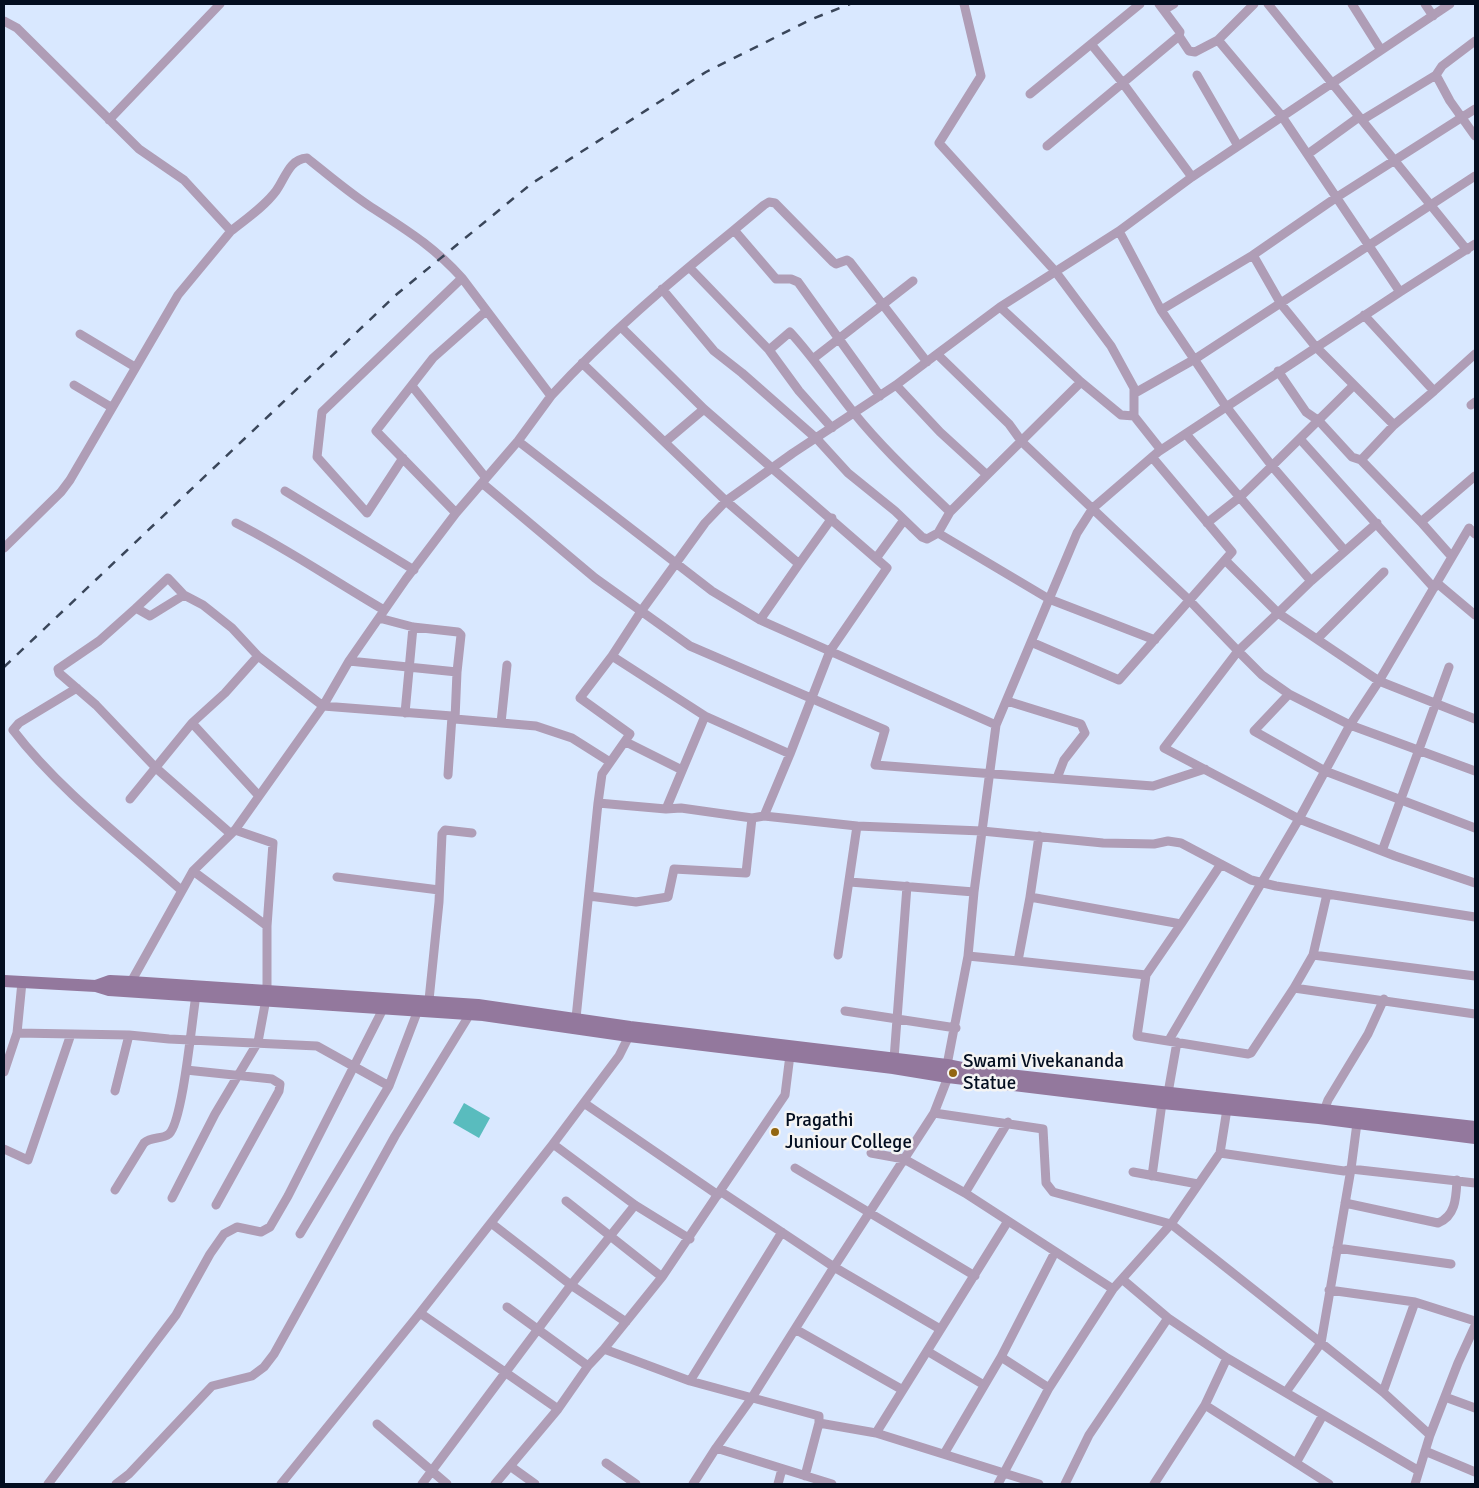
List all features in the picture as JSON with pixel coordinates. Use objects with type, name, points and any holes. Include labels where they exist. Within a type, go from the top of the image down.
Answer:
[{"type":"main road","points":[[4,981],[96,986],[109,990],[196,995],[267,994],[429,1000],[894,1059],[948,1071]]},
{"type":"main road","points":[[96,986],[110,981],[131,982],[470,1014],[629,1036],[790,1055],[948,1071],[982,1072],[1165,1098],[1227,1109],[1475,1138]]},
{"type":"main road","points":[[1165,1098],[1325,1108],[1475,1127]]},
{"type":"street","points":[[109,120],[220,4]]},
{"type":"street","points":[[964,4],[981,76],[940,143],[1052,273],[1110,346],[1136,393]]},
{"type":"street","points":[[1030,94],[1140,4]]},
{"type":"street","points":[[1174,4],[1162,7],[1180,32],[1179,36],[1189,51],[1195,52],[1218,40],[1254,4]]},
{"type":"street","points":[[1268,4],[1467,250]]},
{"type":"street","points":[[1352,4],[1381,50]]},
{"type":"street","points":[[1424,4],[1433,16]]},
{"type":"street","points":[[576,1018],[600,780],[630,734],[580,698],[612,656],[642,610],[705,523],[726,501],[896,385],[1000,307],[1119,231],[1281,115],[1333,83],[1450,4]]},
{"type":"street","points":[[4,21],[17,28],[139,150],[184,180],[231,231]]},
{"type":"street","points":[[1047,146],[1179,36]]},
{"type":"street","points":[[1218,40],[1281,115],[1400,292]]},
{"type":"street","points":[[1308,154],[1361,119],[1436,75],[1442,66],[1475,41]]},
{"type":"street","points":[[1091,44],[1122,82],[1192,177]]},
{"type":"street","points":[[1436,75],[1450,101],[1475,136]]},
{"type":"street","points":[[1197,76],[1238,146]]},
{"type":"street","points":[[1161,310],[1253,255],[1475,109]]},
{"type":"street","points":[[4,548],[61,492],[70,480],[178,295],[231,231],[266,203],[276,191],[293,163],[307,158],[368,205],[409,230],[442,256],[462,278],[485,312],[551,396]]},
{"type":"street","points":[[1031,642],[1119,680],[1232,552],[1207,523],[1131,416],[1132,398],[1136,393],[1195,360],[1475,176]]},
{"type":"street","points":[[131,982],[193,871],[233,832],[323,706],[349,661],[378,618],[456,513],[518,441],[551,396],[582,363],[662,289],[764,205],[769,202],[775,204],[832,262],[836,264],[847,260],[850,262],[927,362]]},
{"type":"street","points":[[734,230],[776,279],[791,278],[798,282],[840,337],[880,396]]},
{"type":"street","points":[[1119,231],[1161,310],[1225,405],[1272,466],[1345,551]]},
{"type":"street","points":[[693,1484],[751,1399],[869,1211],[934,1113],[948,1071],[968,956],[974,892],[996,725],[1078,533],[1093,508],[1156,453],[1186,434],[1225,405],[1475,244]]},
{"type":"street","points":[[1253,255],[1281,304],[1315,346],[1394,425]]},
{"type":"street","points":[[689,267],[769,350],[799,391],[832,428]]},
{"type":"street","points":[[402,458],[367,513],[317,456],[322,412],[462,278]]},
{"type":"street","points":[[814,358],[913,281]]},
{"type":"street","points":[[662,289],[714,352],[742,373],[817,439],[848,473],[924,539],[938,533],[950,512],[1081,382]]},
{"type":"street","points":[[1000,307],[1081,382],[1121,415],[1131,416]]},
{"type":"street","points":[[456,513],[376,431],[433,358],[485,312]]},
{"type":"street","points":[[1364,316],[1434,391]]},
{"type":"street","points":[[621,327],[704,409],[772,469],[832,518],[887,568],[830,652],[764,816]]},
{"type":"street","points":[[769,350],[790,332],[814,358],[853,413],[880,443],[950,512]]},
{"type":"street","points":[[80,334],[135,367]]},
{"type":"street","points":[[937,354],[1009,424],[1022,442],[1189,600],[1262,675],[1290,694],[1350,725],[1475,771]]},
{"type":"street","points":[[1361,460],[1394,425],[1475,354]]},
{"type":"street","points":[[582,363],[726,501],[799,564]]},
{"type":"street","points":[[1278,371],[1306,412],[1319,421],[1352,457],[1361,460],[1452,557]]},
{"type":"street","points":[[74,385],[111,407]]},
{"type":"street","points":[[896,385],[940,432],[987,475]]},
{"type":"street","points":[[412,386],[484,481],[595,578],[690,646],[885,730],[875,764],[1153,786],[1205,769]]},
{"type":"street","points":[[1207,523],[1240,497],[1353,386]]},
{"type":"street","points":[[665,442],[704,409]]},
{"type":"street","points":[[1186,434],[1311,580]]},
{"type":"street","points":[[1300,439],[1436,585],[1475,615]]},
{"type":"street","points":[[518,441],[712,591],[760,620],[996,725]]},
{"type":"street","points":[[1421,522],[1475,476]]},
{"type":"street","points":[[285,491],[414,570]]},
{"type":"street","points":[[760,620],[832,518]]},
{"type":"street","points":[[877,558],[904,520]]},
{"type":"street","points":[[236,523],[280,545],[329,578],[384,610]]},
{"type":"street","points":[[1377,523],[1311,580],[1238,651],[1164,748],[1299,819],[1382,851],[1475,883]]},
{"type":"street","points":[[1152,1176],[1173,1041],[1350,725],[1380,681],[1469,528],[1475,534]]},
{"type":"street","points":[[938,533],[1049,599],[1155,640]]},
{"type":"street","points":[[1225,560],[1278,613],[1380,681],[1475,720]]},
{"type":"street","points":[[1317,639],[1384,572]]},
{"type":"street","points":[[172,1198],[238,1074],[258,1042],[267,994],[267,926],[273,843],[233,832],[156,768],[96,705],[59,674],[58,669],[99,641],[168,578],[184,595],[203,605],[232,628],[258,656],[323,706],[452,716],[448,775]]},
{"type":"street","points":[[136,608],[150,616],[184,595]]},
{"type":"street","points":[[378,618],[413,627],[458,632],[461,635],[455,719],[536,726],[572,738],[610,762]]},
{"type":"street","points":[[405,713],[413,627]]},
{"type":"street","points":[[130,799],[192,724],[258,656]]},
{"type":"street","points":[[612,656],[705,716],[790,754]]},
{"type":"street","points":[[349,661],[457,672]]},
{"type":"street","points":[[501,723],[507,664]]},
{"type":"street","points":[[1382,851],[1449,667]]},
{"type":"street","points":[[77,688],[18,723],[13,730],[28,750],[80,800],[181,890]]},
{"type":"street","points":[[1290,694],[1254,731],[1325,772],[1475,828]]},
{"type":"street","points":[[1007,701],[1081,724],[1084,733],[1064,760],[1057,778]]},
{"type":"street","points":[[666,809],[705,716]]},
{"type":"street","points":[[192,724],[259,796]]},
{"type":"street","points":[[626,742],[682,770]]},
{"type":"street","points":[[598,804],[666,809],[681,808],[752,818],[764,816],[857,826],[982,831],[1104,842],[1154,844],[1168,840],[1181,843],[1251,880],[1326,894],[1475,917]]},
{"type":"street","points":[[589,896],[636,902],[668,897],[674,870],[746,873],[752,818]]},
{"type":"street","points":[[838,955],[857,826]]},
{"type":"street","points":[[429,1000],[433,976],[443,832],[445,830],[472,833]]},
{"type":"street","points":[[1018,961],[1039,836]]},
{"type":"street","points":[[1221,864],[1146,975],[1137,1036],[1240,1053],[1251,1052],[1294,988],[1313,955],[1326,894]]},
{"type":"street","points":[[193,871],[267,926]]},
{"type":"street","points":[[337,877],[439,890]]},
{"type":"street","points":[[850,882],[974,892]]},
{"type":"street","points":[[894,1059],[908,886]]},
{"type":"street","points":[[1030,897],[1181,924]]},
{"type":"street","points":[[1313,955],[1475,976]]},
{"type":"street","points":[[968,956],[1146,975]]},
{"type":"street","points":[[4,1072],[17,1033],[22,982]]},
{"type":"street","points":[[1294,988],[1384,999],[1475,1014]]},
{"type":"street","points":[[114,1190],[144,1143],[149,1139],[168,1134],[174,1125],[186,1070],[196,995]]},
{"type":"street","points":[[1325,1108],[1368,1034],[1384,999]]},
{"type":"street","points":[[48,1484],[176,1315],[210,1254],[224,1234],[237,1227],[261,1232],[270,1227],[288,1196],[384,1007]]},
{"type":"street","points":[[300,1234],[389,1086],[418,1010]]},
{"type":"street","points":[[845,1011],[956,1028]]},
{"type":"street","points":[[116,1484],[129,1474],[212,1386],[252,1376],[264,1367],[274,1354],[395,1136],[470,1014]]},
{"type":"street","points":[[17,1033],[129,1035],[318,1046],[389,1086]]},
{"type":"street","points":[[4,1149],[28,1160],[71,1034]]},
{"type":"street","points":[[115,1091],[129,1035]]},
{"type":"street","points":[[281,1484],[420,1313],[553,1144],[619,1056],[629,1036]]},
{"type":"street","points":[[495,1484],[558,1409],[588,1366],[626,1322],[690,1239],[785,1095],[790,1055]]},
{"type":"street","points":[[186,1070],[272,1079],[280,1084],[279,1090],[216,1205]]},
{"type":"street","points":[[584,1103],[834,1267],[940,1329]]},
{"type":"street","points":[[998,1484],[1049,1388],[1113,1289],[1171,1224],[1220,1153],[1227,1109]]},
{"type":"street","points":[[934,1113],[1008,1122],[1043,1129],[1046,1183],[1053,1192],[1171,1224],[1383,1392],[1430,1436]]},
{"type":"street","points":[[965,1194],[1008,1122]]},
{"type":"street","points":[[1286,1392],[1321,1343],[1352,1169],[1357,1123]]},
{"type":"street","points":[[553,1144],[635,1206],[690,1239]]},
{"type":"street","points":[[871,1153],[904,1159],[965,1194],[1113,1289]]},
{"type":"street","points":[[1220,1153],[1326,1169],[1344,1171],[1352,1169],[1475,1183]]},
{"type":"street","points":[[796,1168],[975,1276]]},
{"type":"street","points":[[1132,1172],[1198,1184]]},
{"type":"street","points":[[1345,1203],[1438,1223],[1447,1218],[1452,1212],[1456,1200],[1457,1180]]},
{"type":"street","points":[[566,1201],[662,1277]]},
{"type":"street","points":[[422,1484],[571,1285],[635,1206]]},
{"type":"street","points":[[876,1433],[1008,1221]]},
{"type":"street","points":[[491,1223],[571,1285],[626,1322]]},
{"type":"street","points":[[690,1381],[782,1232]]},
{"type":"street","points":[[1337,1248],[1451,1264]]},
{"type":"street","points":[[944,1454],[1001,1357],[1054,1252]]},
{"type":"street","points":[[1122,1279],[1168,1318],[1226,1358],[1419,1471]]},
{"type":"street","points":[[1330,1290],[1415,1302],[1475,1321]]},
{"type":"street","points":[[1383,1392],[1415,1302]]},
{"type":"street","points":[[507,1306],[538,1331],[588,1366]]},
{"type":"street","points":[[420,1313],[558,1409]]},
{"type":"street","points":[[1065,1484],[1089,1435],[1168,1318]]},
{"type":"street","points":[[1415,1484],[1430,1436],[1472,1341],[1475,1326]]},
{"type":"street","points":[[795,1329],[902,1389]]},
{"type":"street","points":[[604,1349],[690,1381],[751,1399],[817,1414],[820,1418],[820,1423],[804,1476]]},
{"type":"street","points":[[927,1350],[984,1385]]},
{"type":"street","points":[[1001,1357],[1049,1388]]},
{"type":"street","points":[[1154,1484],[1205,1405],[1226,1358]]},
{"type":"street","points":[[1446,1397],[1475,1408]]},
{"type":"street","points":[[1205,1405],[1329,1484]]},
{"type":"street","points":[[1296,1463],[1323,1415]]},
{"type":"street","points":[[820,1423],[876,1433],[1039,1484]]},
{"type":"street","points":[[377,1424],[447,1484]]},
{"type":"street","points":[[716,1448],[832,1484]]},
{"type":"street","points":[[1425,1451],[1475,1472]]},
{"type":"street","points":[[606,1463],[636,1484]]},
{"type":"street","points":[[510,1466],[535,1484]]},
{"type":"street","points":[[778,1484],[782,1469]]},
{"type":"shaded area","points":[[464,1103],[490,1118],[479,1138],[453,1123]]},
{"type":"railway","points":[[4,667],[397,294],[531,184],[706,72],[812,19],[850,4]]},
{"type":"place","name":"Swami Vivekananda Statue","points":[[953,1073]]},
{"type":"place","name":"Pragathi Juniour College","points":[[775,1132]]}]
